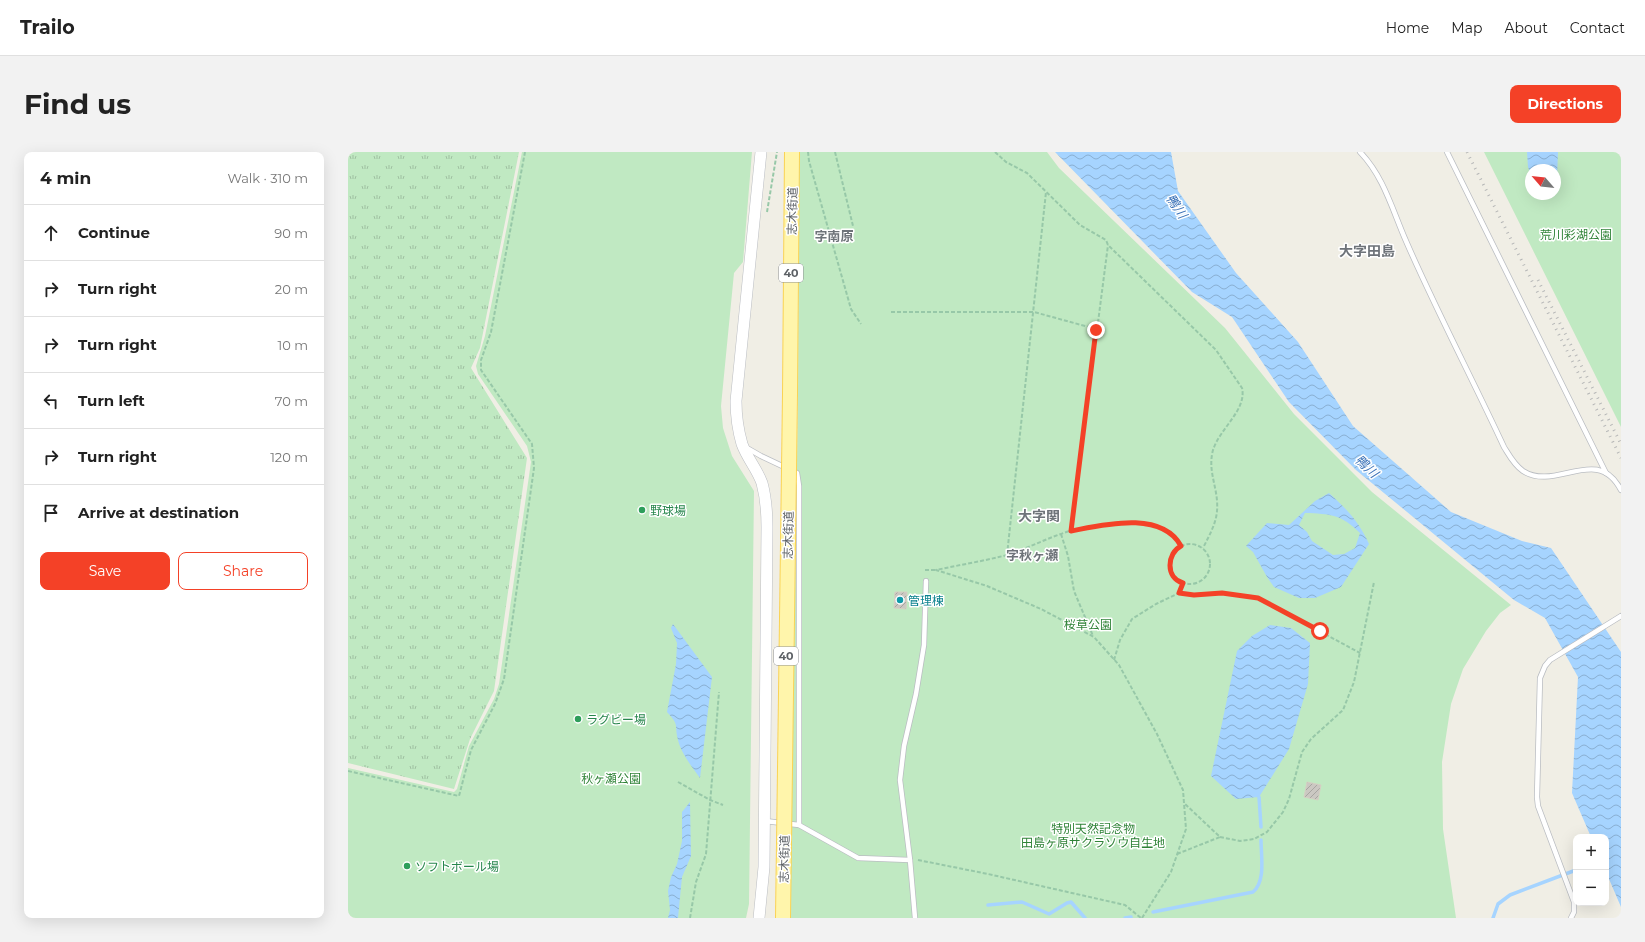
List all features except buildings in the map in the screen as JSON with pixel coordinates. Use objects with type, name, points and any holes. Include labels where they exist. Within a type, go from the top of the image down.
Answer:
[{"type":"main road","name":"志木街道","points":[[783,918],[792,152]]},
{"type":"street","points":[[758,918],[763,885],[767,633],[766,501],[762,483],[743,445],[738,427],[736,401],[761,152]]},
{"type":"lane","points":[[1360,152],[1382,180],[1406,240],[1504,447],[1512,460],[1523,471],[1537,476],[1552,476],[1584,469],[1594,469],[1606,473]]},
{"type":"lane","points":[[1447,152],[1606,473],[1617,483],[1621,490]]},
{"type":"lane","points":[[743,445],[761,456],[797,473],[799,502],[799,825]]},
{"type":"lane","points":[[916,918],[901,797],[900,764],[916,694],[924,645],[926,581]]},
{"type":"lane","points":[[1571,918],[1574,912],[1574,902],[1538,806],[1540,678],[1545,666],[1557,656],[1621,616]]},
{"type":"lane","points":[[764,821],[799,825],[858,858],[910,860]]},
{"type":"path","points":[[348,771],[459,796],[470,750],[495,704],[504,679],[534,468],[532,444],[481,370],[481,360],[491,332],[525,152]]},
{"type":"path","points":[[808,152],[809,161],[851,309],[861,324]]},
{"type":"path","points":[[835,152],[853,226]]},
{"type":"path","points":[[995,152],[1006,162],[1027,173],[1080,224],[1106,240],[1108,245],[1216,350],[1242,388],[1243,394],[1239,410],[1221,432],[1213,449],[1211,472],[1217,499],[1218,512],[1203,548]]},
{"type":"path","points":[[1006,555],[1034,312],[1046,192]]},
{"type":"path","points":[[1071,531],[1108,245]]},
{"type":"path","points":[[891,312],[1034,312],[1096,330]]},
{"type":"path","points":[[925,570],[936,570],[1006,555],[1071,531],[1127,522],[1141,523],[1169,533],[1178,540],[1181,546]]},
{"type":"path","points":[[910,860],[922,860],[1125,905],[1142,918],[1170,872],[1186,829],[1183,790],[1157,734],[1119,665],[1094,637],[1074,591],[1068,556],[1061,534]]},
{"type":"path","points":[[1192,543],[1203,548],[1210,558],[1208,573],[1203,580],[1188,584],[1183,583],[1174,577],[1170,570],[1169,562],[1172,554],[1181,546],[1192,543]]},
{"type":"path","points":[[936,570],[987,586],[1041,608],[1094,637]]},
{"type":"path","points":[[1184,803],[1220,837],[1240,841],[1254,839],[1267,832],[1275,823],[1289,799],[1302,752],[1310,740],[1343,710],[1354,682],[1374,582]]},
{"type":"path","points":[[1179,593],[1183,583]]},
{"type":"path","points":[[1114,660],[1120,640],[1132,619],[1156,604],[1179,593],[1194,595],[1222,593],[1258,598],[1360,653]]},
{"type":"path","points":[[690,918],[696,882],[706,854],[719,692]]},
{"type":"path","points":[[678,782],[710,800],[723,805]]},
{"type":"path","points":[[1177,854],[1220,837]]},
{"type":"green space","points":[[348,152],[519,152],[480,348],[471,368],[527,458],[494,691],[470,739],[454,789],[348,763]]},
{"type":"green space","name":"秋ヶ瀬公園","points":[[522,152],[752,152],[743,262],[734,273],[721,406],[723,428],[732,456],[754,491],[749,904],[746,918],[348,918],[348,768],[454,792],[457,789],[469,746],[494,699],[499,684],[531,462],[527,446],[478,374],[476,366],[485,336]]},
{"type":"green space","name":"桜草公園","points":[[799,152],[1047,152],[1059,168],[1225,328],[1294,414],[1372,492],[1511,605],[1500,613],[1486,631],[1463,669],[1451,704],[1442,762],[1443,829],[1456,918],[790,918],[798,396]]},
{"type":"green space","name":"荒川彩湖公園","points":[[1484,152],[1621,152],[1621,427]]},
{"type":"water","name":"鴨川","points":[[1055,152],[1171,152],[1178,191],[1236,273],[1298,342],[1353,426],[1451,512],[1522,541],[1551,548],[1621,652],[1621,907],[1609,879],[1609,834],[1590,834],[1572,793],[1578,677],[1545,618],[1514,600],[1356,470],[1289,402],[1232,317],[1192,292]]},
{"type":"water","points":[[1527,152],[1558,152],[1558,164],[1528,164]]},
{"type":"water","points":[[1329,493],[1352,516],[1369,544],[1341,587],[1315,598],[1299,598],[1274,587],[1253,552],[1246,546],[1267,523],[1289,525],[1315,501]],"holes":[[[1305,513],[1335,516],[1347,522],[1360,533],[1355,548],[1344,554],[1333,555],[1312,541],[1307,532],[1299,525]]]},
{"type":"water","points":[[673,624],[712,677],[700,778],[687,760],[682,750],[678,740],[676,725],[667,712],[676,664],[677,643],[671,628]]},
{"type":"water","points":[[1270,625],[1291,628],[1310,643],[1308,684],[1289,749],[1259,797],[1236,799],[1211,776],[1237,651],[1252,636]]},
{"type":"water","points":[[690,802],[691,856],[682,877],[678,918],[668,918],[670,910],[668,891],[671,877],[677,864],[682,841],[682,812]]},
{"type":"waterway","points":[[1259,797],[1261,827]]},
{"type":"waterway","points":[[1153,912],[1253,892],[1260,881],[1261,875],[1261,840]]},
{"type":"waterway","points":[[1493,918],[1498,904],[1510,895],[1573,871]]},
{"type":"waterway","points":[[988,905],[1022,902],[1049,914],[1071,902],[1085,918]]},
{"type":"waterway","points":[[1125,918],[1131,917]]},
{"type":"railway","points":[[1467,152],[1621,458]]},
{"type":"railway","points":[[1538,280],[1621,444]]},
{"type":"place","name":"野球場","points":[[642,510]]},
{"type":"place","name":"管理棟","points":[[900,600]]},
{"type":"place","name":"ラグビー場","points":[[578,719]]},
{"type":"place","name":"ソフトボール場","points":[[407,866]]},
{"type":"district","name":"字南原","points":[[834,236]]},
{"type":"district","name":"大字田島","points":[[1367,251]]},
{"type":"district","name":"大字関","points":[[1039,516]]},
{"type":"district","name":"字秋ヶ瀬","points":[[1032,555]]},
{"type":"route","points":[[1096,330],[1071,531],[1127,522],[1141,523],[1159,528],[1178,540],[1181,546],[1172,554],[1169,562],[1170,570],[1174,577],[1183,583],[1179,593],[1194,595],[1222,593],[1258,598],[1320,631]]},
{"type":"park label","name":"特別天然記念物 田島ヶ原サクラソウ自生地","points":[[1093,835]]}]
